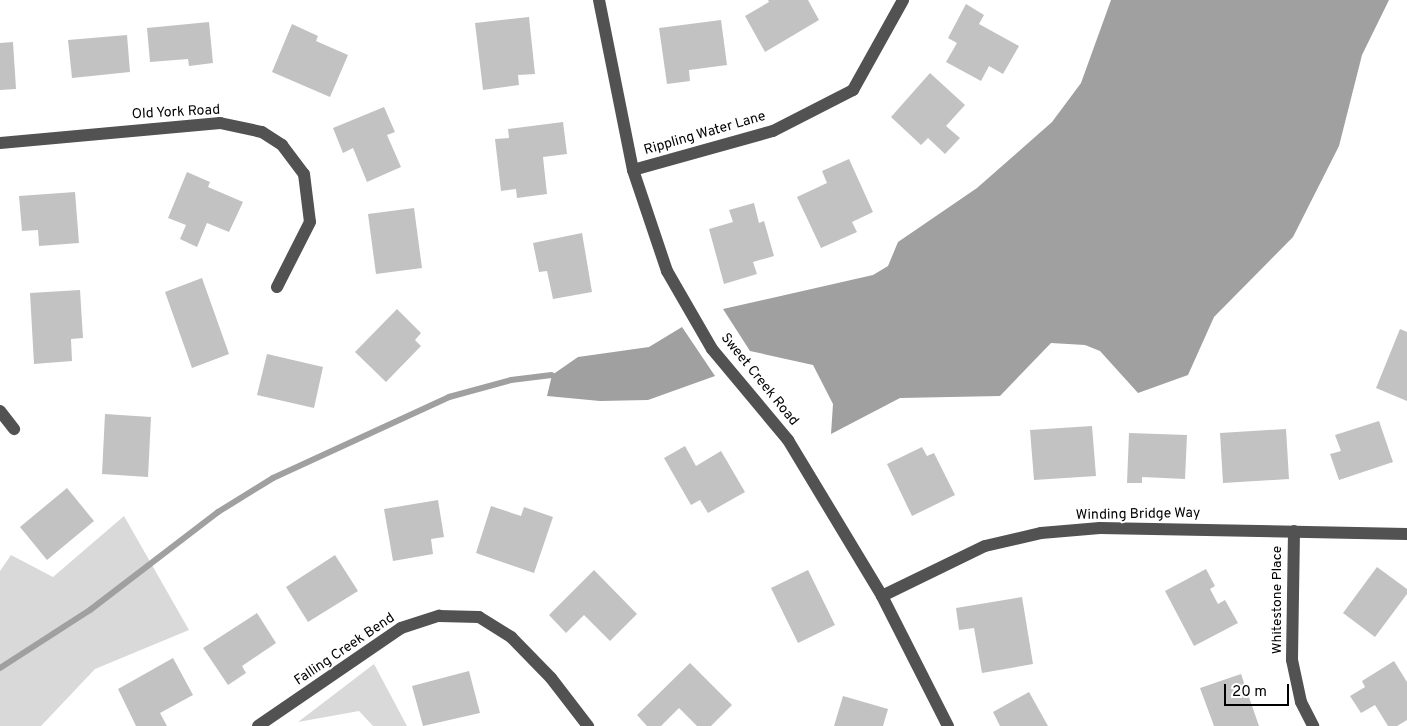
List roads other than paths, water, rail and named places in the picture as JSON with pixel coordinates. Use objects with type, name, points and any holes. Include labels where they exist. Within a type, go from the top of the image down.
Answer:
[{"type":"street","name":"Sweet Creek Road","points":[[599,0],[633,170],[667,271],[712,349],[788,440],[882,596],[948,726]]},
{"type":"street","name":"Rippling Water Lane","points":[[633,170],[773,131],[853,90],[903,0]]},
{"type":"street","name":"Old York Road","points":[[0,143],[220,123],[262,132],[282,145],[304,174],[310,222],[277,287]]},
{"type":"street","points":[[0,411],[14,429]]},
{"type":"street","name":"Winding Bridge Way","points":[[882,596],[985,546],[1041,534],[1100,528],[1407,534]]},
{"type":"street","name":"Whitestone Place","points":[[1294,531],[1292,660],[1301,702],[1313,726]]},
{"type":"street","name":"Falling Creek Bend","points":[[258,726],[401,628],[439,616],[480,617],[511,636],[551,678],[588,726]]},
{"type":"waterway","points":[[0,668],[90,610],[218,512],[273,478],[449,397],[511,380],[552,375]]}]
